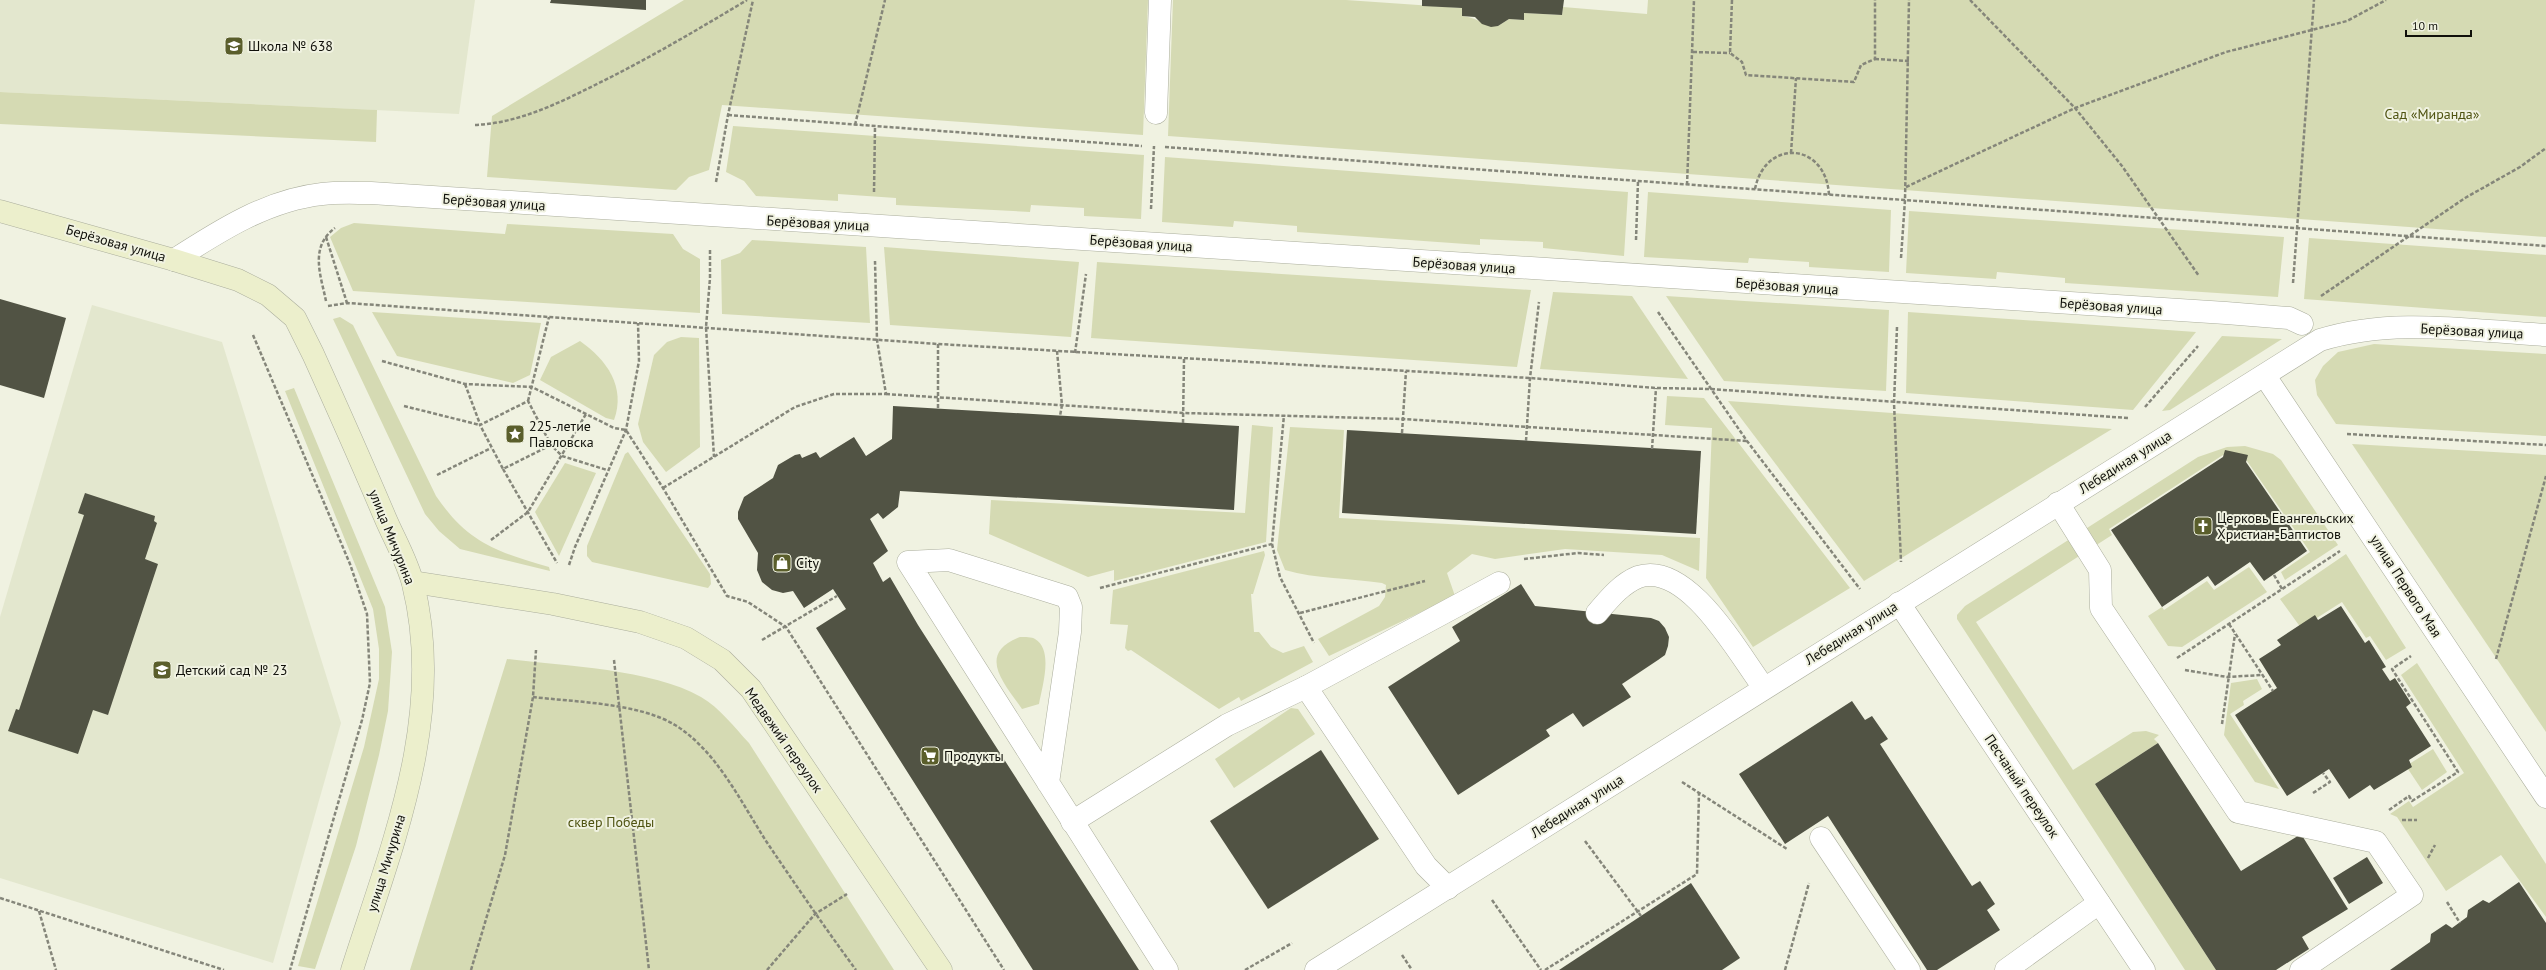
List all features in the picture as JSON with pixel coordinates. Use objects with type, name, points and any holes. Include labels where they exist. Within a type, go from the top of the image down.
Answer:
[{"type":"main road","name":"Берёзовая улица","points":[[0,211],[174,260]]},
{"type":"main road","name":"улица Мичурина","points":[[174,260],[238,280],[268,296],[295,318],[323,375],[413,582],[424,649],[424,690],[418,745],[399,821],[352,970]]},
{"type":"main road","name":"Медвежий переулок","points":[[413,582],[553,604],[640,622],[686,638],[722,660],[751,689],[941,970]]},
{"type":"street","points":[[1156,113],[1160,0]]},
{"type":"street","name":"Берёзовая улица","points":[[174,260],[229,224],[279,204],[303,197],[322,194],[371,193],[470,201],[1091,239],[1634,276],[2226,313],[2296,321]]},
{"type":"street","name":"Берёзовая улица","points":[[2397,326],[2546,335]]},
{"type":"street","name":"Лебединая улица","points":[[1316,970],[2058,503],[2265,376],[2320,340],[2352,331],[2397,326]]},
{"type":"street","name":"улица Первого Мая","points":[[2265,376],[2546,797]]},
{"type":"street","points":[[2058,503],[2100,570],[2101,608],[2238,812],[2376,842],[2412,894],[2301,970]]},
{"type":"street","points":[[1048,783],[1070,632],[1071,607],[1067,597],[949,560],[908,562],[1072,822],[1167,970]]},
{"type":"street","points":[[1597,613],[1616,591],[1639,577],[1661,576],[1683,586],[1717,622],[1764,688]]},
{"type":"street","points":[[1072,822],[1227,725],[1306,687],[1499,583]]},
{"type":"street","name":"Песчаный переулок","points":[[1899,603],[2144,970]]},
{"type":"street","points":[[1306,687],[1426,866],[1448,888]]},
{"type":"street","points":[[1821,838],[1909,970]]},
{"type":"street","points":[[2006,970],[2099,903]]},
{"type":"path","points":[[475,125],[502,123],[561,102],[650,58],[746,0]]},
{"type":"path","points":[[714,457],[706,327],[710,278],[710,216],[728,115],[753,0]]},
{"type":"path","points":[[855,125],[885,0]]},
{"type":"path","points":[[1687,185],[1694,0]]},
{"type":"path","points":[[1730,53],[1732,0]]},
{"type":"path","points":[[1875,0],[1875,59]]},
{"type":"path","points":[[1908,562],[1901,566],[1894,403],[1898,293],[1906,187],[1909,0]]},
{"type":"path","points":[[1970,0],[2075,108],[2122,166],[2226,313],[2140,413]]},
{"type":"path","points":[[2296,321],[2298,228],[2314,0]]},
{"type":"path","points":[[1906,187],[2075,108],[2226,52],[2272,39],[2312,32],[2347,21],[2386,0]]},
{"type":"path","points":[[1693,52],[1730,53],[1742,62],[1746,75],[1854,82],[1861,66],[1875,59],[1909,61]]},
{"type":"path","points":[[1791,153],[1796,78]]},
{"type":"path","points":[[728,115],[875,127],[2546,246]]},
{"type":"path","points":[[875,127],[874,226],[877,340],[886,394]]},
{"type":"path","points":[[1149,244],[1154,146]]},
{"type":"path","points":[[2296,321],[2408,236],[2546,148]]},
{"type":"path","points":[[1755,189],[1758,175],[1766,164],[1777,156],[1791,153],[1804,154],[1815,161],[1823,170],[1828,182],[1829,195]]},
{"type":"path","points":[[1638,181],[1634,276],[1747,441],[1862,591],[1855,595]]},
{"type":"path","points":[[339,226],[326,237],[321,245],[318,263],[328,306],[348,302],[938,344],[1530,378],[1656,388],[1710,389],[2135,419],[2128,423]]},
{"type":"path","points":[[326,237],[348,302]]},
{"type":"path","points":[[1076,353],[1091,239]]},
{"type":"path","points":[[1526,440],[1530,378],[1543,270]]},
{"type":"path","points":[[549,317],[528,401],[551,445],[562,456],[607,470]]},
{"type":"path","points":[[569,565],[607,470],[626,430],[639,361],[638,323]]},
{"type":"path","points":[[253,335],[350,564],[367,614],[368,690],[290,970]]},
{"type":"path","points":[[938,344],[938,409]]},
{"type":"path","points":[[1057,351],[1062,405],[1060,416]]},
{"type":"path","points":[[1183,423],[1184,359]]},
{"type":"path","points":[[382,361],[465,384],[532,387],[614,428],[626,430],[663,488],[727,596],[748,602],[786,627],[1004,970]]},
{"type":"path","points":[[1402,434],[1406,372]]},
{"type":"path","points":[[465,384],[480,425],[502,469],[557,563]]},
{"type":"path","points":[[1652,449],[1656,388]]},
{"type":"path","points":[[663,488],[795,408],[834,394],[886,394],[1184,413],[1403,420],[1747,441]]},
{"type":"path","points":[[404,406],[480,425],[528,401]]},
{"type":"path","points":[[491,540],[528,512],[586,414]]},
{"type":"path","points":[[1284,415],[1272,544],[1280,577],[1315,646]]},
{"type":"path","points":[[2302,430],[2546,445]]},
{"type":"path","points":[[502,469],[551,445]]},
{"type":"path","points":[[437,475],[492,448]]},
{"type":"path","points":[[2496,660],[2546,476]]},
{"type":"path","points":[[1067,597],[1272,544]]},
{"type":"path","points":[[2171,662],[2342,550]]},
{"type":"path","points":[[2274,575],[2282,589]]},
{"type":"path","points":[[762,640],[838,596]]},
{"type":"path","points":[[2229,624],[2273,691]]},
{"type":"path","points":[[2221,732],[2227,677],[2235,634]]},
{"type":"path","points":[[471,970],[505,855],[533,697],[536,650]]},
{"type":"path","points":[[2385,813],[2409,796],[2412,801],[2458,772],[2392,668],[2418,651]]},
{"type":"path","points":[[614,660],[649,970]]},
{"type":"path","points":[[2183,670],[2227,677],[2262,675]]},
{"type":"path","points":[[533,697],[620,708],[647,714],[675,725],[700,745],[719,770],[815,914],[856,970]]},
{"type":"path","points":[[2308,796],[2330,782],[2323,773]]},
{"type":"path","points":[[1681,782],[1793,853],[1821,838]]},
{"type":"path","points":[[1545,970],[1697,874],[1699,793]]},
{"type":"path","points":[[1582,837],[1641,916]]},
{"type":"path","points":[[1785,970],[1821,838]]},
{"type":"path","points":[[767,970],[815,914],[850,892]]},
{"type":"path","points":[[1489,896],[1541,970]]},
{"type":"path","points":[[0,898],[224,970]]},
{"type":"path","points":[[2444,898],[2460,922]]},
{"type":"path","points":[[39,910],[56,970]]},
{"type":"path","points":[[1245,970],[1299,939]]},
{"type":"path","points":[[1400,952],[1412,970]]},
{"type":"shaded area","name":"Школа № 638","points":[[0,0],[475,0],[459,114],[0,92]]},
{"type":"shaded area","name":"Детский сад № 23","points":[[92,305],[222,342],[341,723],[273,963],[0,878],[0,617]]},
{"type":"green space","points":[[684,0],[1148,0],[1143,135],[722,105],[709,170],[689,177],[676,190],[487,177],[492,116]]},
{"type":"green space","name":"Сад «Миранда»","points":[[1173,0],[1346,0],[1462,8],[1462,16],[1472,18],[1488,25],[1498,26],[1509,19],[1524,20],[1524,13],[1562,15],[1563,7],[1647,14],[1648,0],[2546,0],[2546,237],[1168,136]]},
{"type":"green space","points":[[0,92],[377,110],[376,142],[0,124]]},
{"type":"green space","points":[[733,126],[1144,155],[1141,219],[1084,216],[1084,208],[1031,205],[1030,212],[896,205],[896,198],[838,194],[838,201],[756,196],[744,181],[726,172]]},
{"type":"green space","points":[[1165,157],[1628,192],[1624,256],[1543,248],[1543,242],[1480,239],[1480,245],[1297,232],[1297,226],[1234,221],[1233,227],[1162,222]]},
{"type":"green space","points":[[1648,192],[1891,210],[1889,272],[1809,267],[1809,262],[1749,258],[1748,263],[1644,257]]},
{"type":"green space","points":[[1909,211],[2284,237],[2278,297],[2065,283],[2065,278],[1997,272],[1996,279],[1906,273]]},
{"type":"green space","points":[[354,223],[505,234],[507,224],[673,234],[683,249],[700,259],[700,313],[353,291],[330,237],[341,228]]},
{"type":"green space","points":[[2309,238],[2546,255],[2546,317],[2304,299]]},
{"type":"green space","points":[[752,240],[866,247],[870,323],[722,314],[721,260],[740,253]]},
{"type":"green space","points":[[884,247],[1079,262],[1071,337],[890,325]]},
{"type":"green space","points":[[1097,262],[1531,290],[1517,367],[1091,338]]},
{"type":"green space","points":[[1553,292],[1632,296],[1688,379],[1540,369]]},
{"type":"green space","points":[[1666,296],[1889,310],[1886,391],[1724,381]]},
{"type":"green space","points":[[372,312],[541,323],[530,375],[513,383],[397,356]]},
{"type":"green space","points":[[1908,312],[2196,332],[2133,410],[1906,393]]},
{"type":"green space","points":[[340,317],[353,325],[436,496],[448,512],[460,525],[485,544],[514,556],[549,567],[550,571],[460,549],[439,531],[425,514],[333,319]]},
{"type":"green space","points":[[2222,336],[2282,339],[2170,410],[2162,411]]},
{"type":"green space","points":[[681,337],[699,338],[700,447],[666,472],[643,442],[638,424],[654,355],[667,342]]},
{"type":"green space","points":[[580,341],[590,348],[612,375],[618,396],[614,420],[606,418],[540,380],[551,357]]},
{"type":"green space","points":[[2374,344],[2546,354],[2546,436],[2336,424],[2317,395],[2315,380],[2323,366],[2338,352]]},
{"type":"green space","points":[[294,388],[385,607],[392,652],[388,711],[379,755],[356,846],[315,969],[298,966],[364,747],[379,679],[379,649],[373,609],[285,391]]},
{"type":"green space","points":[[1667,396],[1704,398],[1850,588],[1753,647],[1706,578],[1712,428],[1665,425]]},
{"type":"green space","points":[[1728,401],[2112,429],[1864,581]]},
{"type":"green space","points":[[1252,425],[1273,427],[1266,542],[1114,581],[1114,570],[1088,577],[989,534],[991,500],[1245,513]]},
{"type":"green space","points":[[1290,427],[1344,430],[1339,518],[1700,538],[1699,571],[1662,555],[1565,549],[1495,559],[1472,554],[1447,573],[1455,596],[1329,656],[1318,639],[1379,606],[1385,597],[1386,585],[1370,581],[1321,577],[1285,570],[1277,550]]},
{"type":"green space","points":[[2352,444],[2546,455],[2546,732]]},
{"type":"green space","points":[[2245,446],[2273,454],[2281,460],[2338,545],[2285,580],[2281,572],[2310,552],[2247,461],[2223,455],[2109,529],[2112,535],[1976,622],[2073,770],[2133,732],[2146,731],[2159,735],[2154,739],[2158,743],[2095,784],[2216,970],[2185,970],[1957,619],[1957,615],[1965,606],[2198,457],[2227,447]]},
{"type":"green space","points":[[628,452],[710,574],[711,584],[708,588],[592,562],[587,556],[587,546],[625,454]]},
{"type":"green space","points":[[565,463],[596,473],[559,556],[535,512]]},
{"type":"green space","points":[[1264,551],[1265,555],[1253,594],[1251,594],[1254,632],[1259,632],[1271,647],[1283,653],[1304,646],[1313,662],[1241,701],[1239,697],[1219,709],[1131,650],[1128,651],[1125,648],[1128,625],[1110,624],[1113,590]]},
{"type":"green space","points":[[2346,554],[2406,648],[2386,660],[2370,636],[2366,638],[2342,602],[2301,628],[2280,599]]},
{"type":"green space","points":[[2249,567],[2267,592],[2182,647],[2168,646],[2148,616],[2162,607],[2164,610],[2207,581],[2214,590]]},
{"type":"green space","points":[[1020,637],[1030,637],[1041,644],[1044,651],[1045,660],[1044,679],[1039,704],[1022,709],[1002,679],[998,670],[997,660],[999,652],[1007,644]]},
{"type":"green space","name":"сквер Победы","points":[[507,659],[607,670],[658,680],[681,688],[708,701],[749,743],[894,970],[410,970]]},
{"type":"green space","points":[[2417,663],[2546,864],[2546,917],[2501,855],[2446,891],[2397,817],[2390,814],[2409,801],[2413,807],[2464,773],[2401,675]]},
{"type":"green space","points":[[2257,679],[2262,689],[2243,701],[2244,705],[2230,714],[2279,789],[2255,782],[2224,735],[2231,683]]},
{"type":"green space","points":[[1291,708],[1298,709],[1315,734],[1234,788],[1215,759]]},
{"type":"green space","points":[[2433,749],[2447,772],[2422,790],[2406,766]]},
{"type":"building","points":[[551,0],[646,0],[646,10],[550,3]]},
{"type":"building","points":[[1422,0],[1564,0],[1562,15],[1524,13],[1524,20],[1509,19],[1498,26],[1491,27],[1482,24],[1475,17],[1462,16],[1462,8],[1422,6]]},
{"type":"building","points":[[0,299],[66,318],[44,398],[0,385]]},
{"type":"building","points":[[893,406],[1239,426],[1234,510],[900,491],[898,507],[883,519],[878,513],[870,519],[888,551],[873,563],[883,582],[890,577],[918,625],[1139,970],[1033,970],[816,628],[846,609],[833,589],[804,608],[793,591],[783,593],[772,590],[762,582],[757,570],[758,553],[738,519],[738,512],[744,497],[773,478],[778,465],[795,455],[800,454],[802,458],[816,452],[820,458],[854,437],[866,456],[892,439]]},
{"type":"building","points":[[1347,430],[1701,451],[1696,534],[1342,513]]},
{"type":"building","name":"Церковь Евангельских Христиан-Баптистов","points":[[2225,450],[2248,455],[2246,462],[2307,551],[2264,581],[2250,562],[2215,586],[2208,576],[2162,607],[2111,530],[2223,457]]},
{"type":"building","points":[[85,493],[155,516],[154,521],[157,523],[145,559],[158,564],[108,715],[93,710],[78,754],[8,731],[16,709],[19,710],[84,515],[78,513]]},
{"type":"building","points":[[1521,584],[1535,606],[1651,618],[1659,621],[1665,628],[1669,637],[1668,646],[1665,655],[1622,684],[1631,697],[1583,727],[1573,713],[1546,730],[1550,736],[1458,795],[1388,687],[1460,641],[1452,627]]},
{"type":"building","points":[[2341,606],[2365,643],[2369,640],[2386,667],[2382,669],[2390,681],[2395,678],[2411,703],[2406,707],[2431,746],[2409,760],[2412,767],[2374,790],[2370,785],[2349,799],[2329,769],[2287,796],[2235,715],[2277,688],[2259,659],[2281,645],[2277,640],[2315,615],[2318,620]]},
{"type":"building","points":[[1852,701],[1865,720],[1872,716],[1888,739],[1880,744],[1972,886],[1980,881],[1995,904],[1987,910],[2000,930],[1937,970],[1927,970],[1828,816],[1785,844],[1739,774]]},
{"type":"building","points":[[2158,743],[2241,871],[2301,834],[2348,909],[2302,937],[2309,949],[2276,970],[2216,970],[2095,784]]},
{"type":"building","points":[[1321,750],[1379,839],[1268,909],[1210,821]]},
{"type":"building","points":[[2367,857],[2383,883],[2349,904],[2333,878]]},
{"type":"building","points":[[2519,882],[2546,923],[2546,970],[2390,970],[2430,942],[2431,934],[2446,924],[2452,928],[2467,917],[2468,910],[2483,900],[2489,903]]},
{"type":"building","points":[[1691,883],[1740,958],[1722,970],[1559,970]]},
{"type":"place","name":"Школа № 638","points":[[234,46]]},
{"type":"place","name":"225-летие Павловска","points":[[515,434]]},
{"type":"place","name":"Церковь Евангельских Христиан-Баптистов","points":[[2203,526]]},
{"type":"place","name":"City","points":[[782,563]]},
{"type":"place","name":"Детский сад № 23","points":[[162,670]]},
{"type":"place","name":"Продукты","points":[[930,756]]}]
